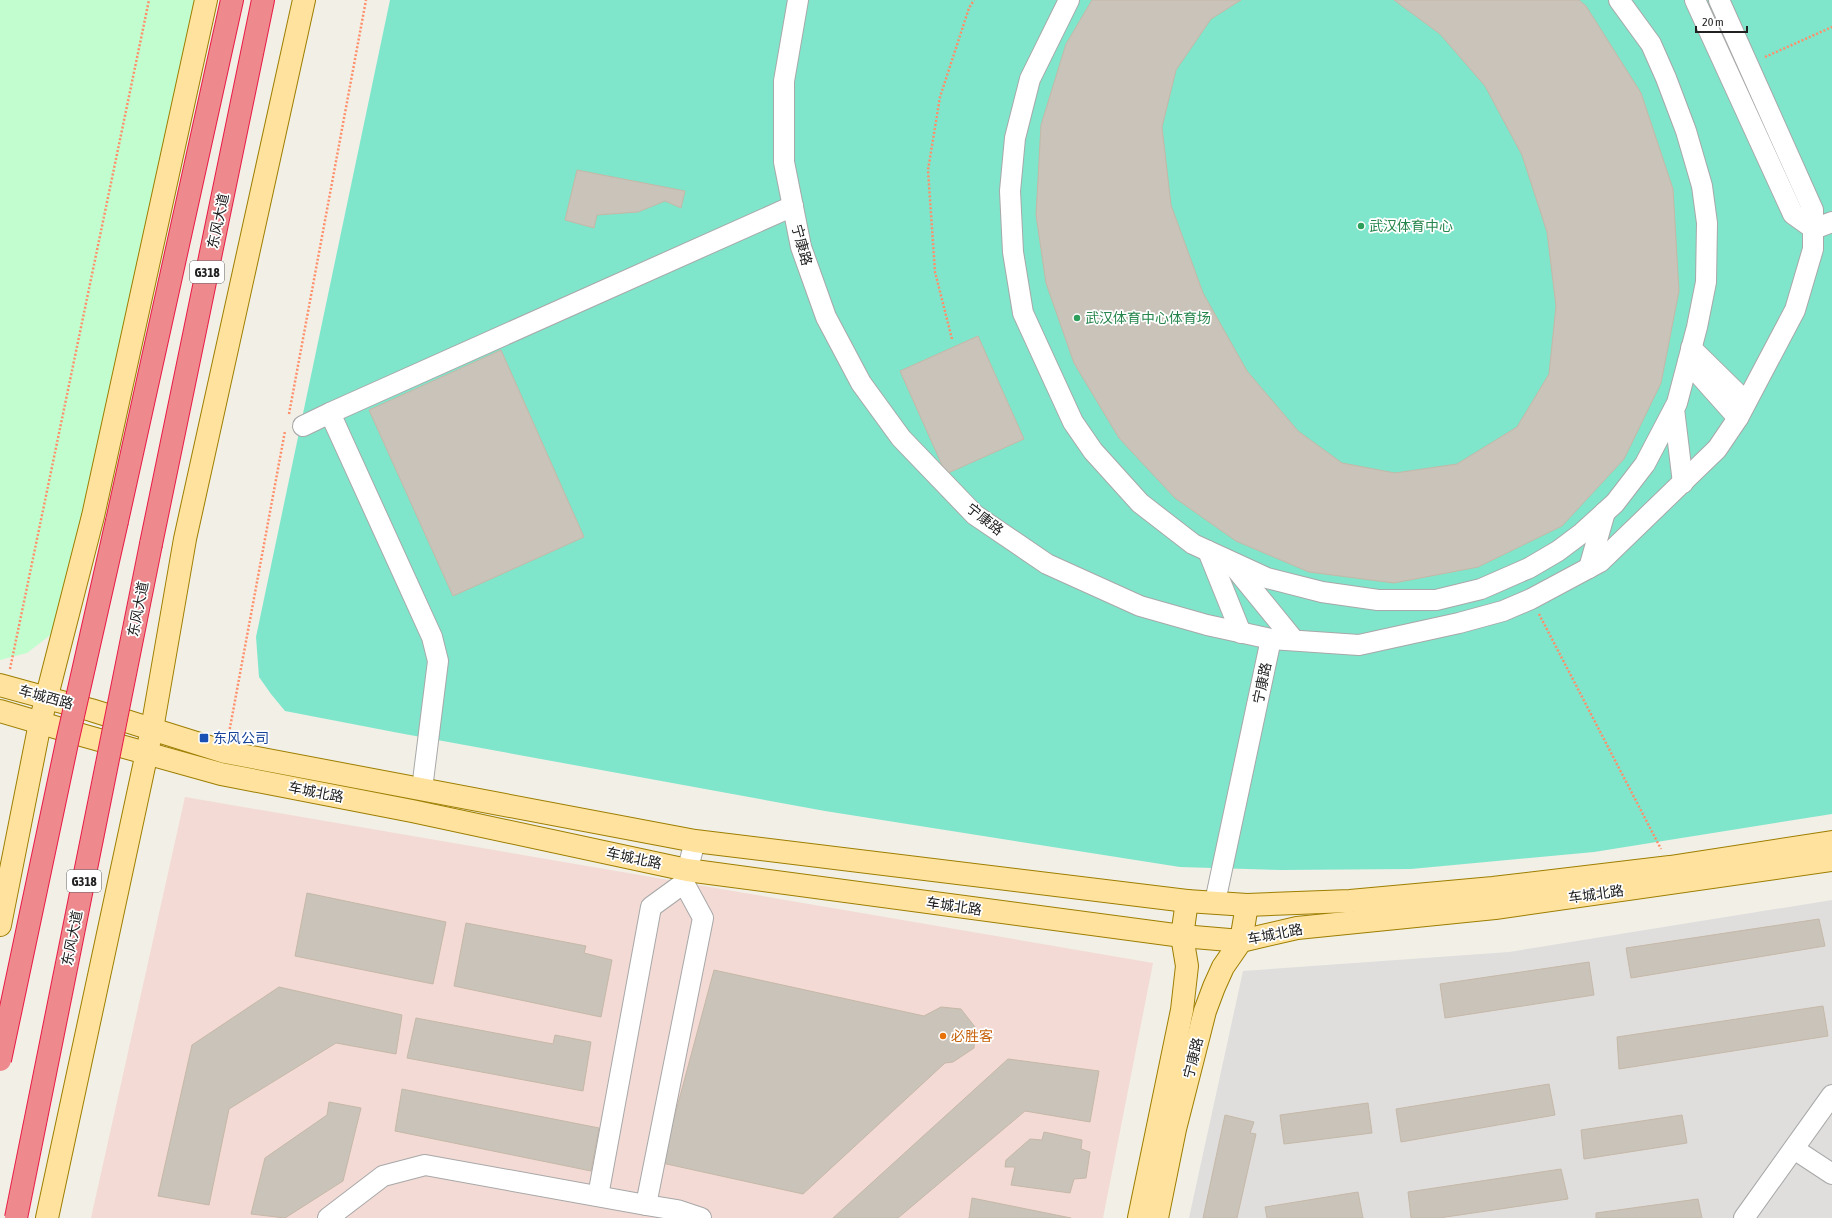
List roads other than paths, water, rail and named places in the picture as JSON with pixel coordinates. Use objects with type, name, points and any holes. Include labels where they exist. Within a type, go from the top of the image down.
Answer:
[{"type":"highway","name":"G318","points":[[0,1060],[70,726],[232,0]]},
{"type":"highway","name":"东风大道","points":[[16,1218],[263,0]]},
{"type":"main road","points":[[0,925],[40,722],[93,516],[206,0]]},
{"type":"main road","points":[[47,1218],[152,729],[185,539],[304,0]]},
{"type":"main road","name":"车城西路","points":[[3,686],[91,710]]},
{"type":"main road","name":"车城北路","points":[[91,710],[225,752],[695,840],[1187,901],[1247,905],[1350,901],[1493,888],[1832,848]]},
{"type":"main road","name":"车城西路","points":[[0,711],[85,736]]},
{"type":"main road","name":"车城北路","points":[[85,736],[221,774],[412,811],[685,876],[1182,936],[1241,941],[1297,928],[1495,908],[1832,848]]},
{"type":"main road","points":[[1139,1218],[1182,1010],[1187,966],[1182,936],[1187,901]]},
{"type":"main road","name":"宁康路","points":[[1157,1218],[1176,1129],[1206,1011],[1214,987],[1224,967],[1241,941],[1247,905]]},
{"type":"street","name":"宁康路","points":[[798,0],[784,81],[784,162],[801,247],[826,317],[861,382],[901,438],[975,515],[1047,564],[1140,606],[1241,633],[1271,639],[1214,902]]},
{"type":"street","points":[[1069,0],[1030,78],[1015,138],[1011,199],[1013,252],[1023,313],[1073,422],[1093,451],[1140,503],[1193,544],[1268,578],[1322,592],[1378,600],[1436,600],[1481,589],[1529,568],[1558,551],[1582,533],[1615,503],[1645,464],[1674,409],[1689,355],[1706,282],[1707,223],[1702,186],[1686,131],[1651,44],[1619,0]]},
{"type":"street","points":[[1695,0],[1793,214],[1823,225]]},
{"type":"street","points":[[1719,0],[1813,210],[1823,225]]},
{"type":"street","points":[[293,421],[330,414],[793,206]]},
{"type":"street","points":[[1271,639],[1359,645],[1452,624],[1503,611],[1531,600],[1600,562],[1717,449],[1742,410],[1795,310],[1813,249],[1823,225]]},
{"type":"street","points":[[1689,355],[1742,410]]},
{"type":"street","points":[[1674,409],[1683,483]]},
{"type":"street","points":[[330,414],[432,636],[438,661],[422,789]]},
{"type":"street","points":[[1589,568],[1605,512]]},
{"type":"street","points":[[1208,551],[1241,633]]},
{"type":"street","points":[[1228,560],[1294,640]]},
{"type":"street","points":[[1394,600],[1452,624]]},
{"type":"street","points":[[598,1196],[651,907],[685,876],[695,840]]},
{"type":"street","points":[[646,1206],[703,918],[685,876]]},
{"type":"street","points":[[1744,1218],[1832,1095]]},
{"type":"street","points":[[1794,1149],[1832,1174]]},
{"type":"street","points":[[328,1218],[383,1176],[425,1165],[646,1206],[677,1210],[700,1218]]},
{"type":"place","name":"武汉体育中心","points":[[1361,226]]},
{"type":"place","name":"武汉体育中心体育场","points":[[1077,318]]},
{"type":"place","name":"东风公司","points":[[204,738]]},
{"type":"place","name":"必胜客","points":[[943,1036]]}]
